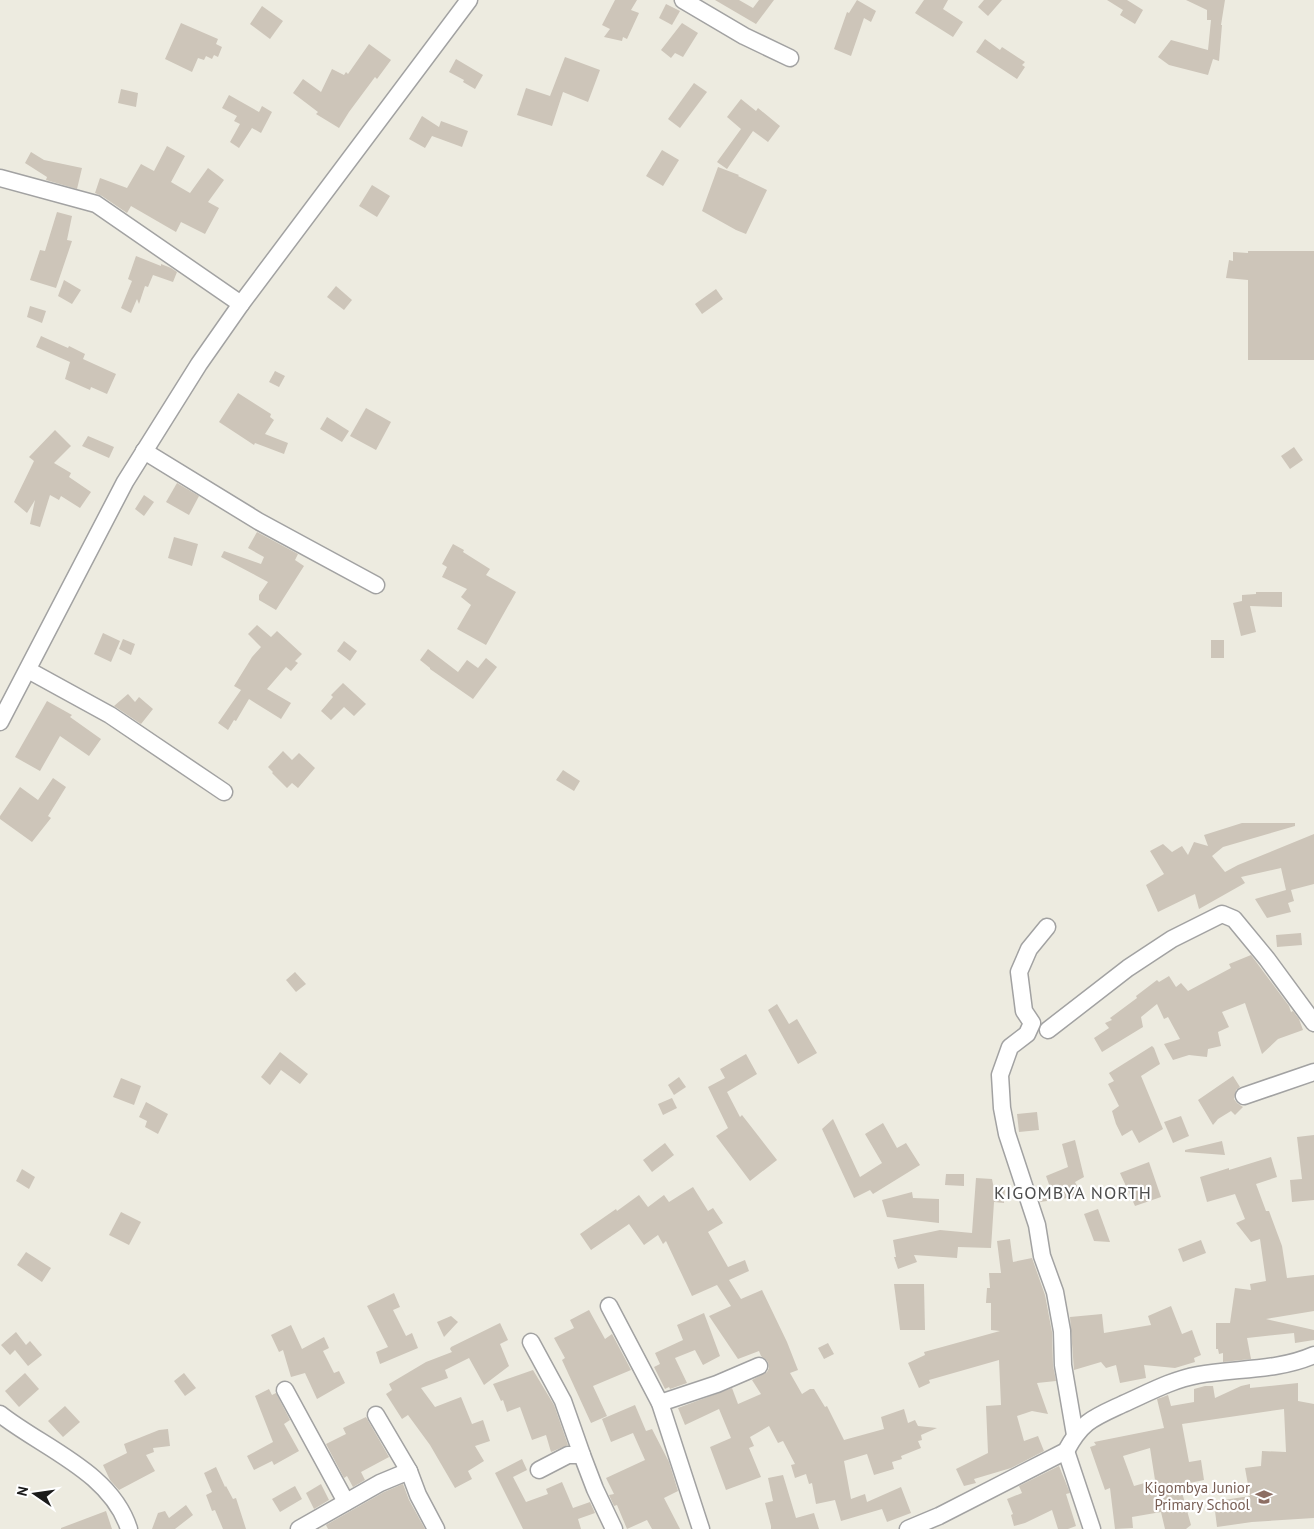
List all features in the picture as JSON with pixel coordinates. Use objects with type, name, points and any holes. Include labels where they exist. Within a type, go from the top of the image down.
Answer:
[{"type":"street","points":[[0,722],[125,482],[199,364],[241,304],[470,0]]},
{"type":"street","points":[[683,0],[744,36],[790,58]]},
{"type":"street","points":[[0,178],[96,204],[241,304]]},
{"type":"street","points":[[144,451],[258,520],[376,585]]},
{"type":"street","points":[[28,670],[110,715],[224,792]]},
{"type":"street","points":[[1048,1030],[1135,963],[1172,939],[1222,914],[1234,919],[1267,959],[1314,1023]]},
{"type":"street","points":[[1047,927],[1029,949],[1019,972],[1024,1011],[1032,1023],[1027,1034],[1010,1047],[1000,1075],[1002,1108],[1007,1134],[1037,1225],[1042,1256],[1056,1292],[1062,1331],[1063,1365],[1075,1435]]},
{"type":"street","points":[[1244,1096],[1314,1072]]},
{"type":"street","points":[[609,1306],[660,1403],[701,1529]]},
{"type":"street","points":[[531,1342],[563,1401],[595,1489],[614,1529]]},
{"type":"street","points":[[908,1529],[939,1516],[1066,1452],[1075,1435],[1083,1426],[1096,1417],[1180,1379],[1221,1371],[1285,1364],[1314,1355]]},
{"type":"street","points":[[660,1403],[717,1384],[759,1366]]},
{"type":"street","points":[[285,1390],[346,1502]]},
{"type":"street","points":[[0,1414],[19,1429],[77,1464],[109,1494],[125,1516],[129,1529]]},
{"type":"street","points":[[376,1415],[409,1471],[418,1495],[436,1529]]},
{"type":"street","points":[[1066,1452],[1092,1529]]},
{"type":"street","points":[[539,1470],[568,1455],[582,1455]]},
{"type":"street","points":[[299,1529],[380,1482],[409,1471]]},
{"type":"building","points":[[615,0],[637,0],[631,10],[639,13],[627,39],[623,37],[622,41],[604,37],[610,29],[602,25]]},
{"type":"building","points":[[715,0],[739,0],[753,8],[759,0],[774,0],[756,24]]},
{"type":"building","points":[[857,0],[876,11],[871,22],[864,18],[851,56],[834,49],[847,12],[849,13]]},
{"type":"building","points":[[924,0],[948,0],[943,9],[963,22],[953,37],[915,13]]},
{"type":"building","points":[[984,0],[1002,0],[988,16],[978,7]]},
{"type":"building","points":[[1107,0],[1127,0],[1143,10],[1135,24],[1120,15],[1123,10]]},
{"type":"building","points":[[1186,0],[1225,0],[1221,25],[1219,61],[1213,59],[1208,75],[1169,65],[1158,57],[1171,40],[1208,50],[1211,20],[1207,20],[1207,10]]},
{"type":"building","points":[[666,4],[680,11],[672,25],[659,18]]},
{"type":"building","points":[[262,6],[283,21],[270,39],[250,24]]},
{"type":"building","points":[[181,23],[218,39],[216,44],[222,47],[218,57],[214,55],[212,59],[206,56],[204,60],[198,58],[192,72],[165,59]]},
{"type":"building","points":[[682,23],[698,33],[683,57],[675,53],[671,58],[661,50]]},
{"type":"building","points":[[985,39],[1000,50],[1002,47],[1025,62],[1022,65],[1025,67],[1017,79],[976,52]]},
{"type":"building","points":[[369,44],[391,60],[377,79],[375,77],[339,128],[316,114],[318,112],[293,93],[303,79],[321,92],[332,69],[344,75],[346,72],[348,74]]},
{"type":"building","points":[[565,57],[600,70],[588,102],[563,92],[552,126],[517,115],[526,88],[550,96]]},
{"type":"building","points":[[456,59],[483,75],[475,89],[463,82],[464,80],[449,72]]},
{"type":"building","points":[[694,83],[707,92],[680,128],[668,119]]},
{"type":"building","points":[[121,89],[138,93],[136,107],[118,103]]},
{"type":"building","points":[[229,95],[259,112],[262,106],[272,112],[261,133],[252,128],[239,148],[230,142],[240,124],[234,121],[237,116],[222,108]]},
{"type":"building","points":[[741,99],[756,111],[758,108],[780,126],[768,142],[753,131],[727,169],[717,162],[741,129],[727,117]]},
{"type":"building","points":[[422,116],[439,127],[441,121],[468,131],[462,147],[432,136],[425,148],[409,139]]},
{"type":"building","points":[[167,146],[185,156],[171,182],[190,193],[208,168],[224,180],[208,202],[219,208],[205,234],[181,222],[176,232],[131,206],[127,213],[95,193],[100,178],[127,188],[141,164],[154,171]]},
{"type":"building","points":[[662,150],[679,160],[663,186],[646,176]]},
{"type":"building","points":[[31,152],[44,160],[82,168],[77,189],[46,180],[47,177],[25,163]]},
{"type":"building","points":[[718,167],[739,175],[767,190],[746,234],[702,211]]},
{"type":"building","points":[[372,185],[390,196],[377,217],[359,206]]},
{"type":"building","points":[[57,212],[72,216],[67,240],[72,241],[56,288],[30,280],[40,250],[45,251]]},
{"type":"building","points":[[1248,251],[1314,251],[1314,360],[1248,360],[1248,280],[1226,278],[1229,260],[1233,261],[1233,252],[1248,253]]},
{"type":"building","points":[[136,256],[161,266],[161,264],[177,272],[173,282],[153,275],[148,287],[145,286],[139,304],[137,299],[131,313],[121,308],[132,281],[128,279]]},
{"type":"building","points":[[64,280],[81,290],[72,304],[58,296]]},
{"type":"building","points":[[336,286],[352,300],[344,310],[327,297]]},
{"type":"building","points":[[716,289],[723,299],[702,314],[695,304]]},
{"type":"building","points":[[30,306],[46,311],[42,323],[27,317]]},
{"type":"building","points":[[41,336],[85,354],[83,359],[116,374],[107,394],[91,387],[90,390],[65,379],[70,362],[36,347]]},
{"type":"building","points":[[275,371],[285,376],[279,387],[269,382]]},
{"type":"building","points":[[238,393],[271,414],[270,417],[274,420],[265,434],[288,443],[284,454],[255,443],[254,445],[219,422]]},
{"type":"building","points":[[366,408],[391,422],[376,450],[350,436]]},
{"type":"building","points":[[327,417],[349,431],[342,442],[320,429]]},
{"type":"building","points":[[55,430],[71,446],[54,463],[71,473],[69,477],[91,492],[80,508],[61,496],[59,500],[50,495],[40,527],[30,524],[35,500],[27,513],[14,502],[34,461],[29,457]]},
{"type":"building","points":[[88,436],[114,447],[109,458],[82,446]]},
{"type":"building","points":[[1294,447],[1303,460],[1290,469],[1281,456]]},
{"type":"building","points":[[177,483],[199,496],[189,515],[166,502]]},
{"type":"building","points":[[144,495],[154,502],[144,516],[135,509]]},
{"type":"building","points":[[257,532],[298,554],[295,560],[304,566],[276,610],[259,600],[259,595],[268,582],[221,557],[224,551],[261,564],[264,557],[248,548]]},
{"type":"building","points":[[174,537],[198,544],[192,566],[168,558]]},
{"type":"building","points":[[453,544],[490,569],[486,575],[516,592],[486,645],[457,629],[471,605],[461,597],[467,589],[442,577],[447,567],[442,564]]},
{"type":"building","points":[[1256,592],[1282,592],[1282,607],[1250,606],[1256,632],[1241,636],[1233,603],[1242,601],[1242,595],[1256,594]]},
{"type":"building","points":[[257,625],[271,637],[277,631],[302,654],[295,661],[298,663],[291,671],[286,667],[267,689],[291,703],[281,719],[249,699],[236,721],[234,720],[228,730],[218,723],[241,690],[234,686],[252,657],[261,647],[248,634]]},
{"type":"building","points":[[103,633],[120,641],[111,662],[94,654]]},
{"type":"building","points":[[123,639],[135,644],[131,655],[119,649]]},
{"type":"building","points":[[1211,640],[1224,640],[1224,658],[1211,658]]},
{"type":"building","points":[[344,641],[357,651],[350,661],[337,651]]},
{"type":"building","points":[[428,649],[458,672],[467,660],[478,668],[486,658],[497,667],[473,699],[420,660]]},
{"type":"building","points":[[343,683],[366,704],[354,716],[344,707],[331,720],[321,711],[333,697],[331,695]]},
{"type":"building","points":[[128,694],[135,702],[139,697],[153,709],[141,724],[114,706]]},
{"type":"building","points":[[47,701],[72,715],[70,717],[101,739],[89,756],[60,736],[40,771],[15,757]]},
{"type":"building","points":[[283,751],[292,760],[299,753],[315,768],[298,788],[292,783],[287,788],[268,767]]},
{"type":"building","points":[[563,770],[580,781],[574,791],[556,780]]},
{"type":"building","points":[[53,778],[66,787],[48,816],[51,818],[32,842],[0,819],[0,816],[20,787],[38,800]]},
{"type":"building","points":[[1242,823],[1295,823],[1295,826],[1223,847],[1212,856],[1225,872],[1314,834],[1314,884],[1291,890],[1294,901],[1288,903],[1291,912],[1267,918],[1255,899],[1286,890],[1281,868],[1241,877],[1245,883],[1199,909],[1195,894],[1158,912],[1146,885],[1164,874],[1150,851],[1163,844],[1172,852],[1182,846],[1188,855],[1194,842],[1208,846],[1204,835]]},
{"type":"building","points":[[1301,933],[1302,945],[1277,947],[1276,935]]},
{"type":"building","points":[[1251,955],[1289,1006],[1291,1012],[1293,1011],[1299,1019],[1303,1030],[1278,1039],[1262,1054],[1245,1003],[1222,1012],[1229,1027],[1218,1032],[1221,1046],[1208,1049],[1207,1057],[1189,1055],[1173,1060],[1164,1044],[1180,1039],[1168,1017],[1164,1019],[1157,1004],[1141,1017],[1143,1027],[1102,1052],[1094,1038],[1109,1028],[1105,1023],[1112,1020],[1110,1018],[1157,980],[1159,982],[1169,976],[1176,987],[1181,983],[1188,991],[1231,968],[1229,964]]},
{"type":"building","points":[[295,972],[306,984],[296,992],[286,980]]},
{"type":"building","points":[[777,1004],[789,1024],[797,1019],[817,1053],[798,1064],[768,1010]]},
{"type":"building","points":[[1152,1046],[1160,1064],[1141,1076],[1163,1129],[1139,1143],[1132,1130],[1122,1136],[1116,1124],[1112,1111],[1119,1106],[1108,1084],[1114,1081],[1109,1073]]},
{"type":"building","points":[[280,1052],[308,1074],[300,1084],[281,1070],[270,1085],[261,1077]]},
{"type":"building","points":[[746,1054],[757,1074],[727,1092],[740,1117],[742,1115],[777,1160],[750,1181],[716,1136],[728,1128],[708,1087],[725,1078],[720,1069]]},
{"type":"building","points":[[1233,1076],[1240,1087],[1236,1090],[1234,1099],[1243,1107],[1235,1115],[1231,1111],[1218,1119],[1213,1125],[1198,1100]]},
{"type":"building","points":[[679,1077],[686,1087],[674,1095],[668,1085]]},
{"type":"building","points":[[121,1078],[141,1086],[134,1105],[113,1097]]},
{"type":"building","points":[[672,1098],[677,1108],[663,1115],[658,1104]]},
{"type":"building","points":[[146,1102],[168,1114],[158,1134],[145,1127],[147,1121],[139,1117]]},
{"type":"building","points":[[1037,1112],[1039,1130],[1019,1132],[1017,1114]]},
{"type":"building","points":[[1181,1116],[1189,1136],[1173,1143],[1164,1122]]},
{"type":"building","points":[[833,1119],[860,1177],[882,1163],[865,1134],[883,1123],[897,1148],[906,1143],[920,1165],[873,1194],[870,1190],[854,1198],[822,1129]]},
{"type":"building","points":[[1314,1135],[1314,1200],[1292,1202],[1290,1180],[1302,1179],[1297,1137]]},
{"type":"building","points":[[1075,1140],[1084,1177],[1075,1182],[1079,1186],[1081,1196],[1040,1202],[1036,1191],[1051,1190],[1046,1176],[1068,1167],[1062,1144]]},
{"type":"building","points":[[1222,1141],[1225,1155],[1185,1152],[1185,1150]]},
{"type":"building","points":[[665,1143],[674,1155],[652,1172],[643,1160]]},
{"type":"building","points":[[1271,1157],[1277,1177],[1256,1184],[1266,1211],[1269,1211],[1282,1246],[1287,1278],[1314,1275],[1314,1311],[1266,1319],[1314,1330],[1314,1340],[1295,1343],[1294,1333],[1247,1338],[1251,1359],[1223,1362],[1223,1353],[1219,1354],[1218,1349],[1216,1349],[1216,1323],[1230,1323],[1235,1288],[1251,1290],[1250,1284],[1266,1281],[1260,1239],[1251,1242],[1236,1223],[1245,1219],[1235,1194],[1207,1202],[1200,1177]]},
{"type":"building","points":[[1149,1162],[1161,1197],[1135,1206],[1120,1173]]},
{"type":"building","points":[[22,1169],[35,1177],[29,1189],[16,1181]]},
{"type":"building","points":[[946,1174],[964,1174],[964,1186],[945,1185]]},
{"type":"building","points":[[976,1178],[992,1179],[994,1189],[1005,1189],[1004,1203],[994,1202],[991,1248],[958,1247],[957,1258],[914,1255],[917,1262],[898,1269],[894,1257],[896,1257],[893,1240],[940,1230],[972,1233]]},
{"type":"building","points":[[693,1187],[708,1211],[713,1208],[723,1223],[708,1232],[728,1267],[745,1260],[749,1271],[729,1280],[741,1299],[762,1290],[798,1370],[790,1373],[802,1394],[810,1389],[814,1389],[825,1407],[827,1406],[844,1440],[884,1429],[881,1417],[904,1409],[908,1423],[915,1420],[918,1426],[937,1428],[921,1435],[922,1440],[918,1441],[921,1448],[901,1456],[902,1459],[892,1462],[894,1469],[874,1475],[867,1454],[844,1461],[851,1499],[865,1494],[867,1502],[901,1487],[911,1513],[887,1522],[882,1509],[841,1521],[835,1500],[816,1504],[812,1483],[809,1484],[806,1474],[795,1478],[791,1465],[795,1464],[783,1441],[778,1443],[769,1426],[750,1437],[754,1446],[749,1448],[761,1477],[726,1490],[710,1447],[731,1438],[719,1409],[685,1425],[678,1408],[732,1388],[738,1404],[761,1394],[752,1380],[767,1372],[769,1368],[768,1362],[761,1356],[759,1351],[738,1359],[709,1316],[731,1306],[717,1285],[692,1296],[666,1241],[663,1244],[658,1235],[644,1245],[629,1224],[591,1250],[580,1234],[639,1195],[648,1207],[664,1195],[669,1202]]},
{"type":"building","points":[[912,1192],[913,1198],[939,1199],[939,1223],[887,1217],[882,1200]]},
{"type":"building","points":[[1098,1209],[1110,1242],[1094,1241],[1084,1214]]},
{"type":"building","points":[[121,1212],[141,1222],[129,1245],[109,1235]]},
{"type":"building","points":[[1010,1239],[1013,1262],[1032,1258],[1045,1295],[1052,1332],[1053,1365],[1056,1381],[1037,1383],[1048,1414],[1032,1411],[1017,1416],[1024,1441],[1038,1436],[1044,1451],[1011,1468],[974,1479],[976,1483],[964,1486],[956,1469],[988,1453],[986,1406],[1001,1405],[999,1360],[929,1380],[930,1383],[919,1388],[908,1363],[925,1355],[924,1352],[1000,1331],[991,1330],[991,1303],[986,1303],[987,1288],[990,1288],[989,1273],[1001,1273],[997,1241]]},
{"type":"building","points":[[1201,1240],[1206,1253],[1183,1262],[1178,1249]]},
{"type":"building","points":[[26,1252],[51,1268],[42,1282],[17,1265]]},
{"type":"building","points":[[894,1284],[924,1284],[925,1330],[900,1330]]},
{"type":"building","points":[[394,1293],[400,1307],[393,1310],[406,1336],[412,1333],[418,1348],[380,1364],[376,1352],[388,1347],[367,1306]]},
{"type":"building","points":[[1171,1306],[1182,1334],[1192,1330],[1201,1355],[1194,1358],[1195,1362],[1175,1368],[1144,1365],[1146,1378],[1120,1383],[1116,1365],[1106,1368],[1101,1362],[1074,1370],[1070,1317],[1102,1314],[1104,1333],[1151,1325],[1148,1316]]},
{"type":"building","points":[[589,1310],[605,1339],[612,1334],[631,1370],[593,1386],[607,1416],[591,1423],[562,1360],[565,1358],[554,1338],[574,1328],[570,1320]]},
{"type":"building","points":[[704,1313],[720,1356],[703,1365],[695,1350],[675,1358],[687,1383],[665,1389],[654,1367],[660,1364],[655,1353],[683,1340],[677,1325]]},
{"type":"building","points":[[451,1316],[458,1322],[444,1337],[437,1322]]},
{"type":"building","points":[[500,1323],[508,1340],[500,1344],[509,1366],[484,1385],[469,1358],[445,1370],[448,1378],[421,1388],[435,1407],[461,1397],[472,1424],[483,1420],[490,1441],[475,1446],[484,1461],[468,1471],[472,1479],[455,1488],[430,1445],[408,1415],[402,1419],[386,1394],[392,1390],[389,1384],[426,1362],[452,1352],[451,1347]]},
{"type":"building","points":[[291,1325],[302,1349],[324,1337],[329,1348],[323,1351],[334,1373],[339,1371],[345,1383],[317,1399],[305,1373],[291,1377],[283,1350],[279,1352],[271,1335]]},
{"type":"building","points":[[16,1332],[26,1345],[30,1341],[42,1355],[28,1366],[15,1350],[10,1355],[1,1345]]},
{"type":"building","points":[[828,1343],[834,1354],[824,1359],[818,1348]]},
{"type":"building","points":[[533,1370],[554,1405],[568,1445],[551,1452],[546,1435],[532,1440],[520,1407],[507,1412],[503,1400],[501,1401],[493,1384]]},
{"type":"building","points":[[25,1373],[39,1389],[19,1407],[5,1391]]},
{"type":"building","points":[[184,1373],[196,1388],[185,1396],[174,1381]]},
{"type":"building","points":[[1298,1383],[1298,1401],[1314,1404],[1314,1518],[1252,1522],[1217,1527],[1215,1511],[1219,1511],[1217,1501],[1250,1496],[1245,1468],[1261,1466],[1262,1451],[1286,1452],[1284,1409],[1182,1424],[1189,1462],[1201,1460],[1204,1480],[1180,1485],[1191,1525],[1186,1529],[1165,1529],[1161,1512],[1132,1517],[1133,1528],[1115,1529],[1110,1488],[1105,1490],[1090,1447],[1096,1445],[1094,1442],[1164,1428],[1157,1399],[1168,1395],[1171,1406],[1194,1402],[1194,1389],[1205,1386],[1213,1386],[1215,1398],[1241,1386],[1250,1384],[1250,1388]],"holes":[[[1150,1448],[1155,1480],[1134,1486],[1123,1456]]]},
{"type":"building","points":[[269,1389],[272,1395],[276,1393],[290,1420],[284,1424],[299,1451],[274,1465],[272,1461],[254,1470],[247,1456],[273,1442],[255,1396]]},
{"type":"building","points":[[635,1405],[646,1431],[652,1429],[669,1462],[678,1491],[664,1498],[680,1529],[652,1529],[647,1520],[627,1529],[617,1505],[614,1506],[609,1495],[614,1494],[606,1478],[645,1460],[633,1433],[611,1442],[602,1419]]},
{"type":"building","points":[[65,1406],[80,1422],[63,1437],[48,1421]]},
{"type":"building","points":[[366,1417],[389,1457],[361,1472],[365,1480],[353,1487],[347,1476],[344,1478],[326,1444],[346,1434],[343,1428]]},
{"type":"building","points":[[168,1429],[170,1446],[153,1448],[154,1452],[146,1455],[155,1471],[119,1490],[110,1480],[103,1465],[127,1453],[124,1444],[159,1430]]},
{"type":"building","points":[[522,1459],[527,1470],[513,1477],[526,1502],[548,1494],[546,1489],[562,1482],[573,1508],[590,1502],[595,1513],[578,1519],[581,1529],[523,1529],[495,1473]]},
{"type":"building","points":[[1059,1466],[1070,1493],[1066,1494],[1076,1526],[1068,1529],[1058,1529],[1052,1510],[1025,1523],[1014,1526],[1011,1515],[1013,1514],[1007,1499],[1022,1493],[1019,1486]]},
{"type":"building","points":[[216,1467],[225,1487],[233,1499],[236,1498],[246,1529],[223,1529],[215,1510],[212,1511],[206,1495],[212,1492],[204,1473]]},
{"type":"building","points":[[783,1475],[796,1518],[814,1513],[819,1529],[771,1529],[765,1503],[773,1501],[768,1478]]},
{"type":"building","points":[[321,1484],[329,1500],[314,1509],[306,1493]]},
{"type":"building","points":[[403,1484],[409,1500],[425,1529],[328,1529],[326,1525],[384,1492]]},
{"type":"building","points":[[295,1486],[302,1499],[280,1512],[272,1499]]},
{"type":"building","points":[[186,1505],[193,1515],[175,1529],[152,1529],[158,1513],[165,1511],[169,1518]]},
{"type":"building","points":[[106,1511],[112,1529],[61,1529],[61,1528]]},
{"type":"place","name":"Kigombya Junior Primary School","points":[[1264,1497]]},
{"type":"district","name":"KIGOMBYA NORTH","points":[[1073,1193]]}]
